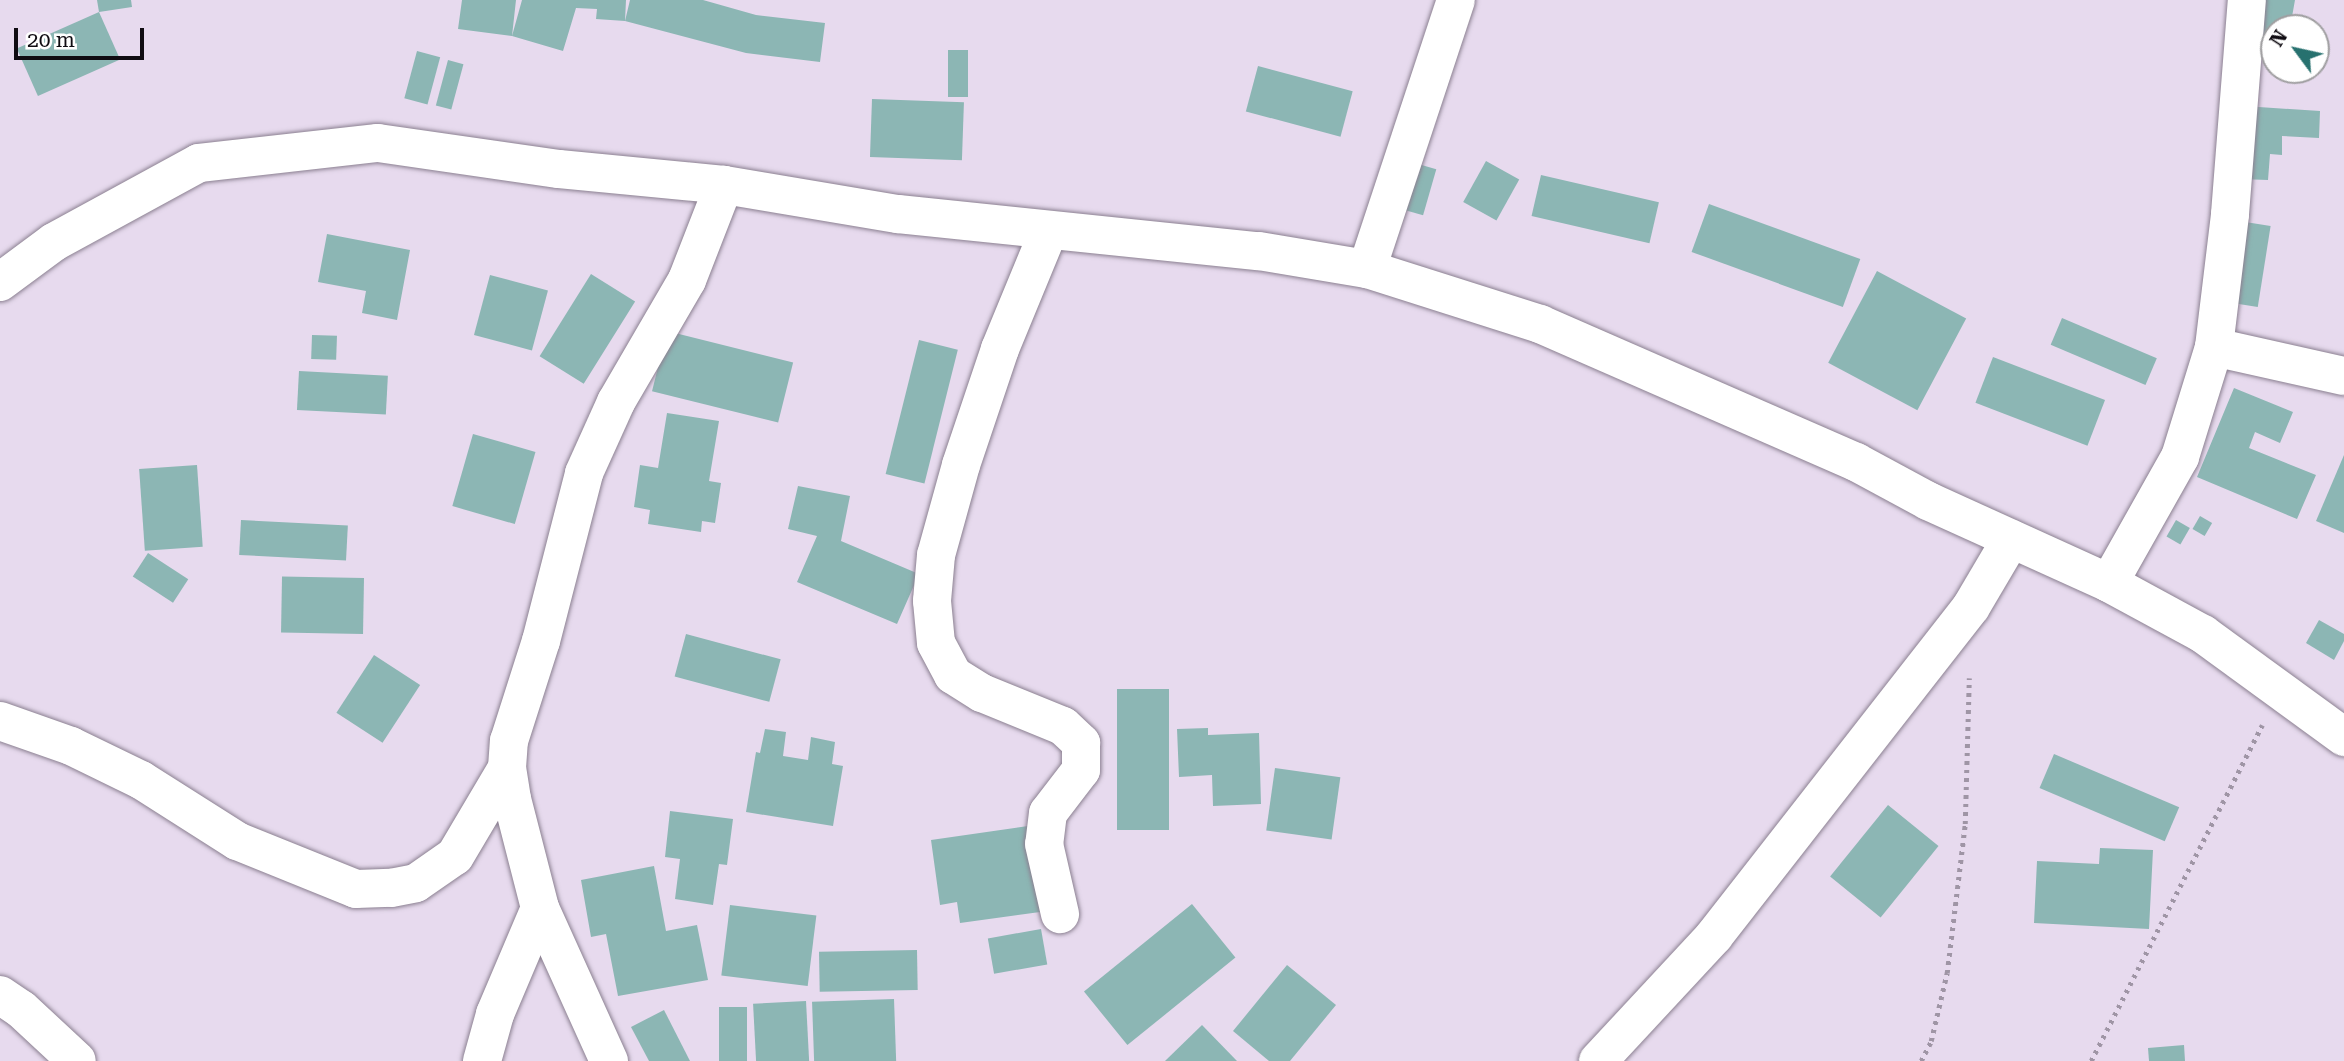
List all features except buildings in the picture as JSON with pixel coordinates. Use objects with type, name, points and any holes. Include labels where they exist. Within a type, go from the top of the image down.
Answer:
[{"type":"street","points":[[1367,269],[1456,0]]},
{"type":"street","points":[[2109,583],[2180,457],[2214,347],[2230,214],[2248,0]]},
{"type":"street","points":[[0,282],[54,242],[199,163],[378,143],[559,169],[724,185],[898,214],[1259,251],[1367,269],[1540,324],[1856,462],[2011,539],[2109,583],[2203,634],[2344,737]]},
{"type":"street","points":[[609,1061],[540,908],[524,852],[507,768],[509,741],[541,641],[584,474],[616,402],[687,280],[724,185]]},
{"type":"street","points":[[1049,230],[1000,349],[961,465],[936,555],[932,601],[936,643],[953,675],[982,693],[1063,726],[1081,743],[1081,770],[1048,813],[1044,844],[1059,914]]},
{"type":"street","points":[[2214,347],[2344,376]]},
{"type":"street","points":[[1598,1061],[1714,936],[1971,607],[2011,539]]},
{"type":"street","points":[[0,721],[71,746],[141,780],[237,841],[356,889],[391,888],[416,883],[455,856],[507,768]]},
{"type":"street","points":[[482,1061],[495,1014],[540,908]]},
{"type":"street","points":[[0,995],[21,1009],[77,1061]]},
{"type":"path","points":[[1921,1061],[1931,1041],[1941,1003],[1950,946],[1965,824],[1969,675]]},
{"type":"path","points":[[2091,1061],[2279,690]]}]
